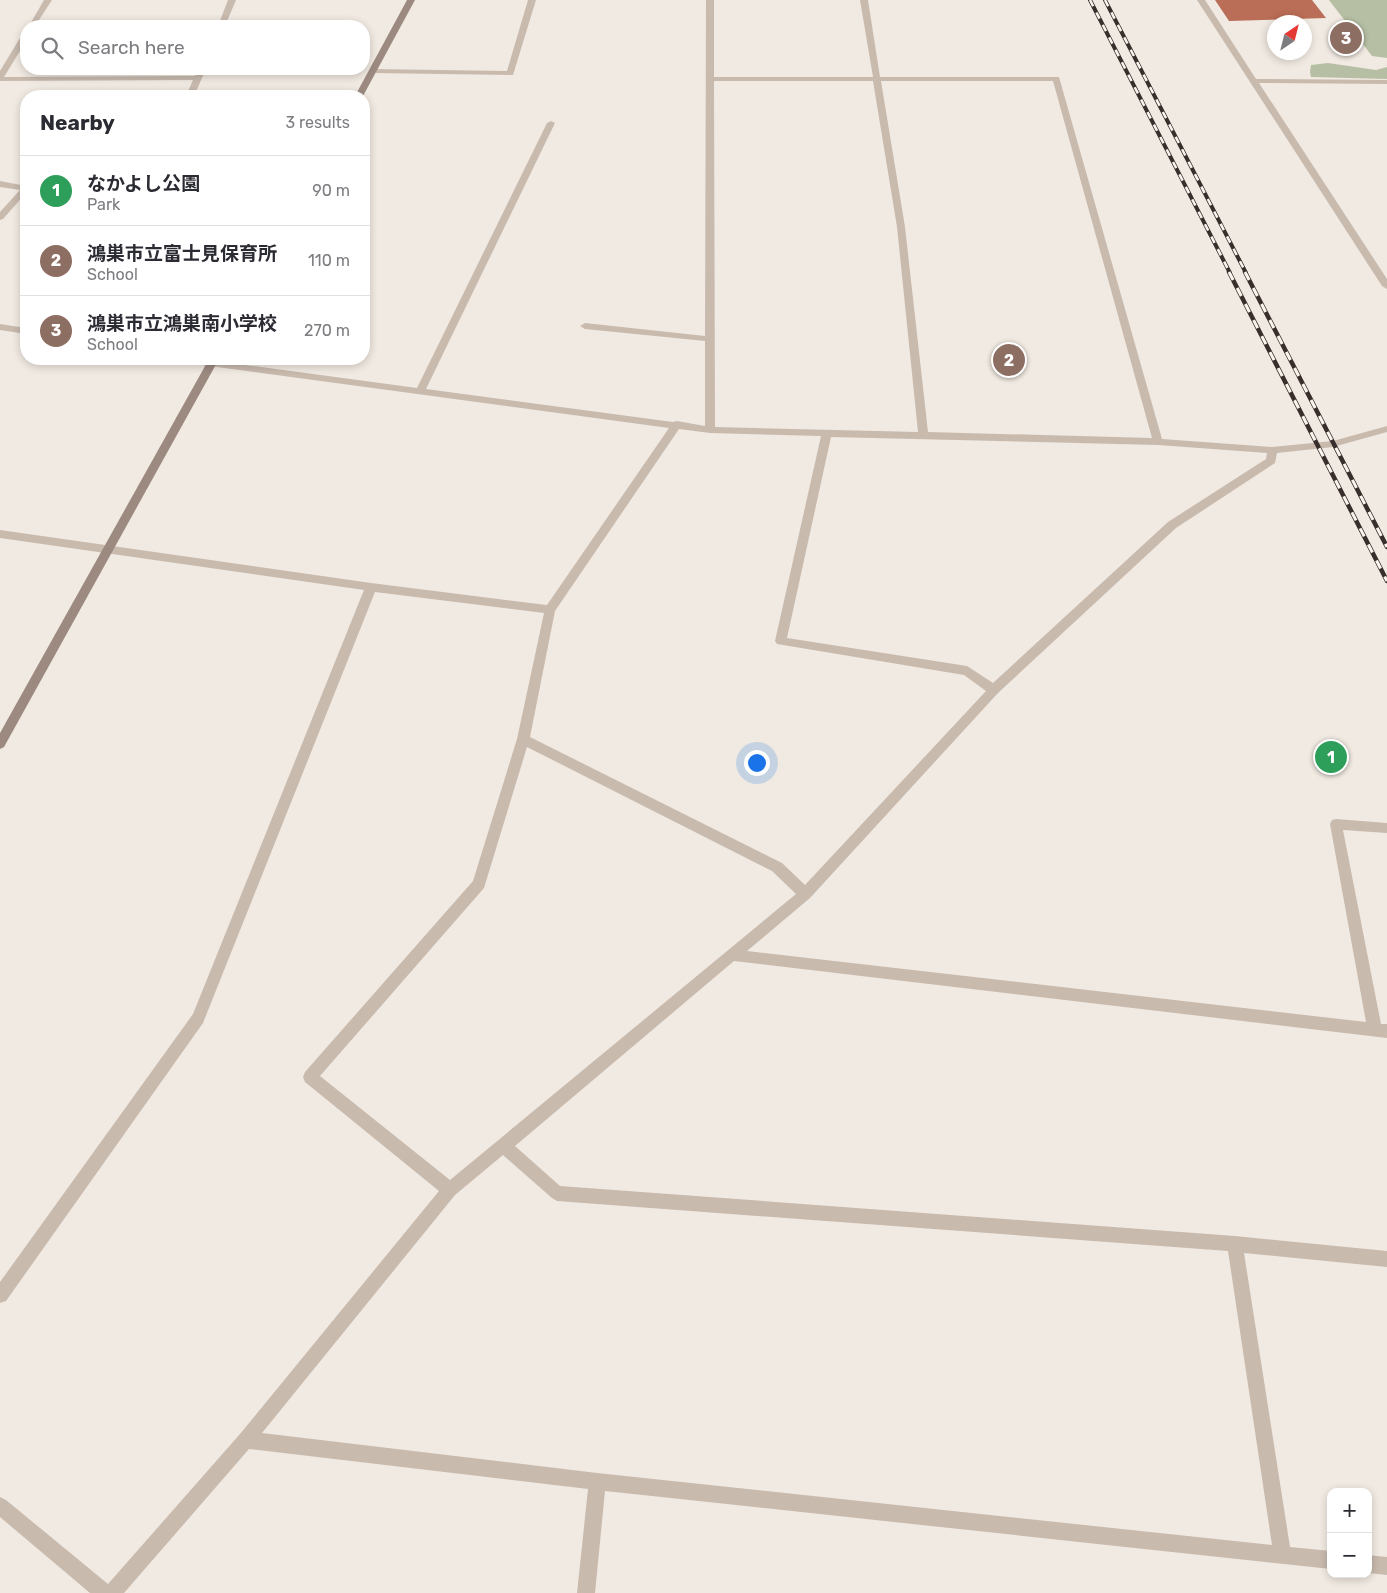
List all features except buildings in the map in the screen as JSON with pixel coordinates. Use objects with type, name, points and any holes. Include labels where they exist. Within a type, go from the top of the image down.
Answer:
[{"type":"street","points":[[36,20],[48,0]]},
{"type":"street","points":[[224,20],[232,0]]},
{"type":"street","points":[[362,90],[411,0]]},
{"type":"street","points":[[373,71],[510,73],[532,0]]},
{"type":"street","points":[[710,0],[710,430]]},
{"type":"street","points":[[864,0],[901,228],[923,435]]},
{"type":"street","points":[[1200,0],[1387,286]]},
{"type":"street","points":[[0,78],[20,45]]},
{"type":"street","points":[[193,90],[199,75]]},
{"type":"street","points":[[0,78],[198,78]]},
{"type":"street","points":[[710,79],[1056,79],[1158,442]]},
{"type":"street","points":[[1254,81],[1387,82]]},
{"type":"street","points":[[421,390],[551,123]]},
{"type":"street","points":[[0,184],[20,187]]},
{"type":"street","points":[[0,217],[20,195]]},
{"type":"street","points":[[585,326],[710,339]]},
{"type":"street","points":[[0,327],[20,330]]},
{"type":"street","points":[[0,744],[210,365]]},
{"type":"street","points":[[234,365],[710,430],[1158,442],[1272,450],[1333,444],[1387,430]]},
{"type":"street","points":[[450,1190],[310,1077],[479,884],[523,740],[550,610],[677,424]]},
{"type":"street","points":[[827,433],[781,641],[967,671],[994,690]]},
{"type":"street","points":[[112,1593],[246,1440],[450,1190],[804,894],[994,690],[1172,525],[1271,461],[1272,450]]},
{"type":"street","points":[[0,534],[370,587],[550,610]]},
{"type":"street","points":[[0,1296],[198,1018],[370,587]]},
{"type":"street","points":[[523,740],[777,868],[804,894]]},
{"type":"street","points":[[732,956],[1381,1031],[1336,824],[1387,828]]},
{"type":"street","points":[[504,1146],[557,1193],[1235,1244],[1387,1259]]},
{"type":"street","points":[[1235,1244],[1282,1554]]},
{"type":"street","points":[[246,1440],[597,1482],[1327,1560]]},
{"type":"street","points":[[586,1593],[597,1482]]},
{"type":"street","points":[[0,1506],[104,1593]]},
{"type":"street","points":[[1372,1564],[1387,1566]]},
{"type":"green space","points":[[1329,0],[1387,0],[1387,58],[1372,56]]},
{"type":"green space","points":[[1328,63],[1376,70],[1387,67],[1387,79],[1311,77],[1311,65]]},
{"type":"railway","points":[[1090,0],[1230,273]]},
{"type":"railway","points":[[1105,0],[1246,273]]},
{"type":"railway","points":[[1229,272],[1387,581]]},
{"type":"railway","points":[[1245,272],[1387,547]]},
{"type":"place","name":"鴻巣市立鴻巣南小学校","points":[[1346,38]]},
{"type":"place","name":"鴻巣市立富士見保育所","points":[[1009,360]]},
{"type":"place","name":"なかよし公園","points":[[1331,757]]}]
